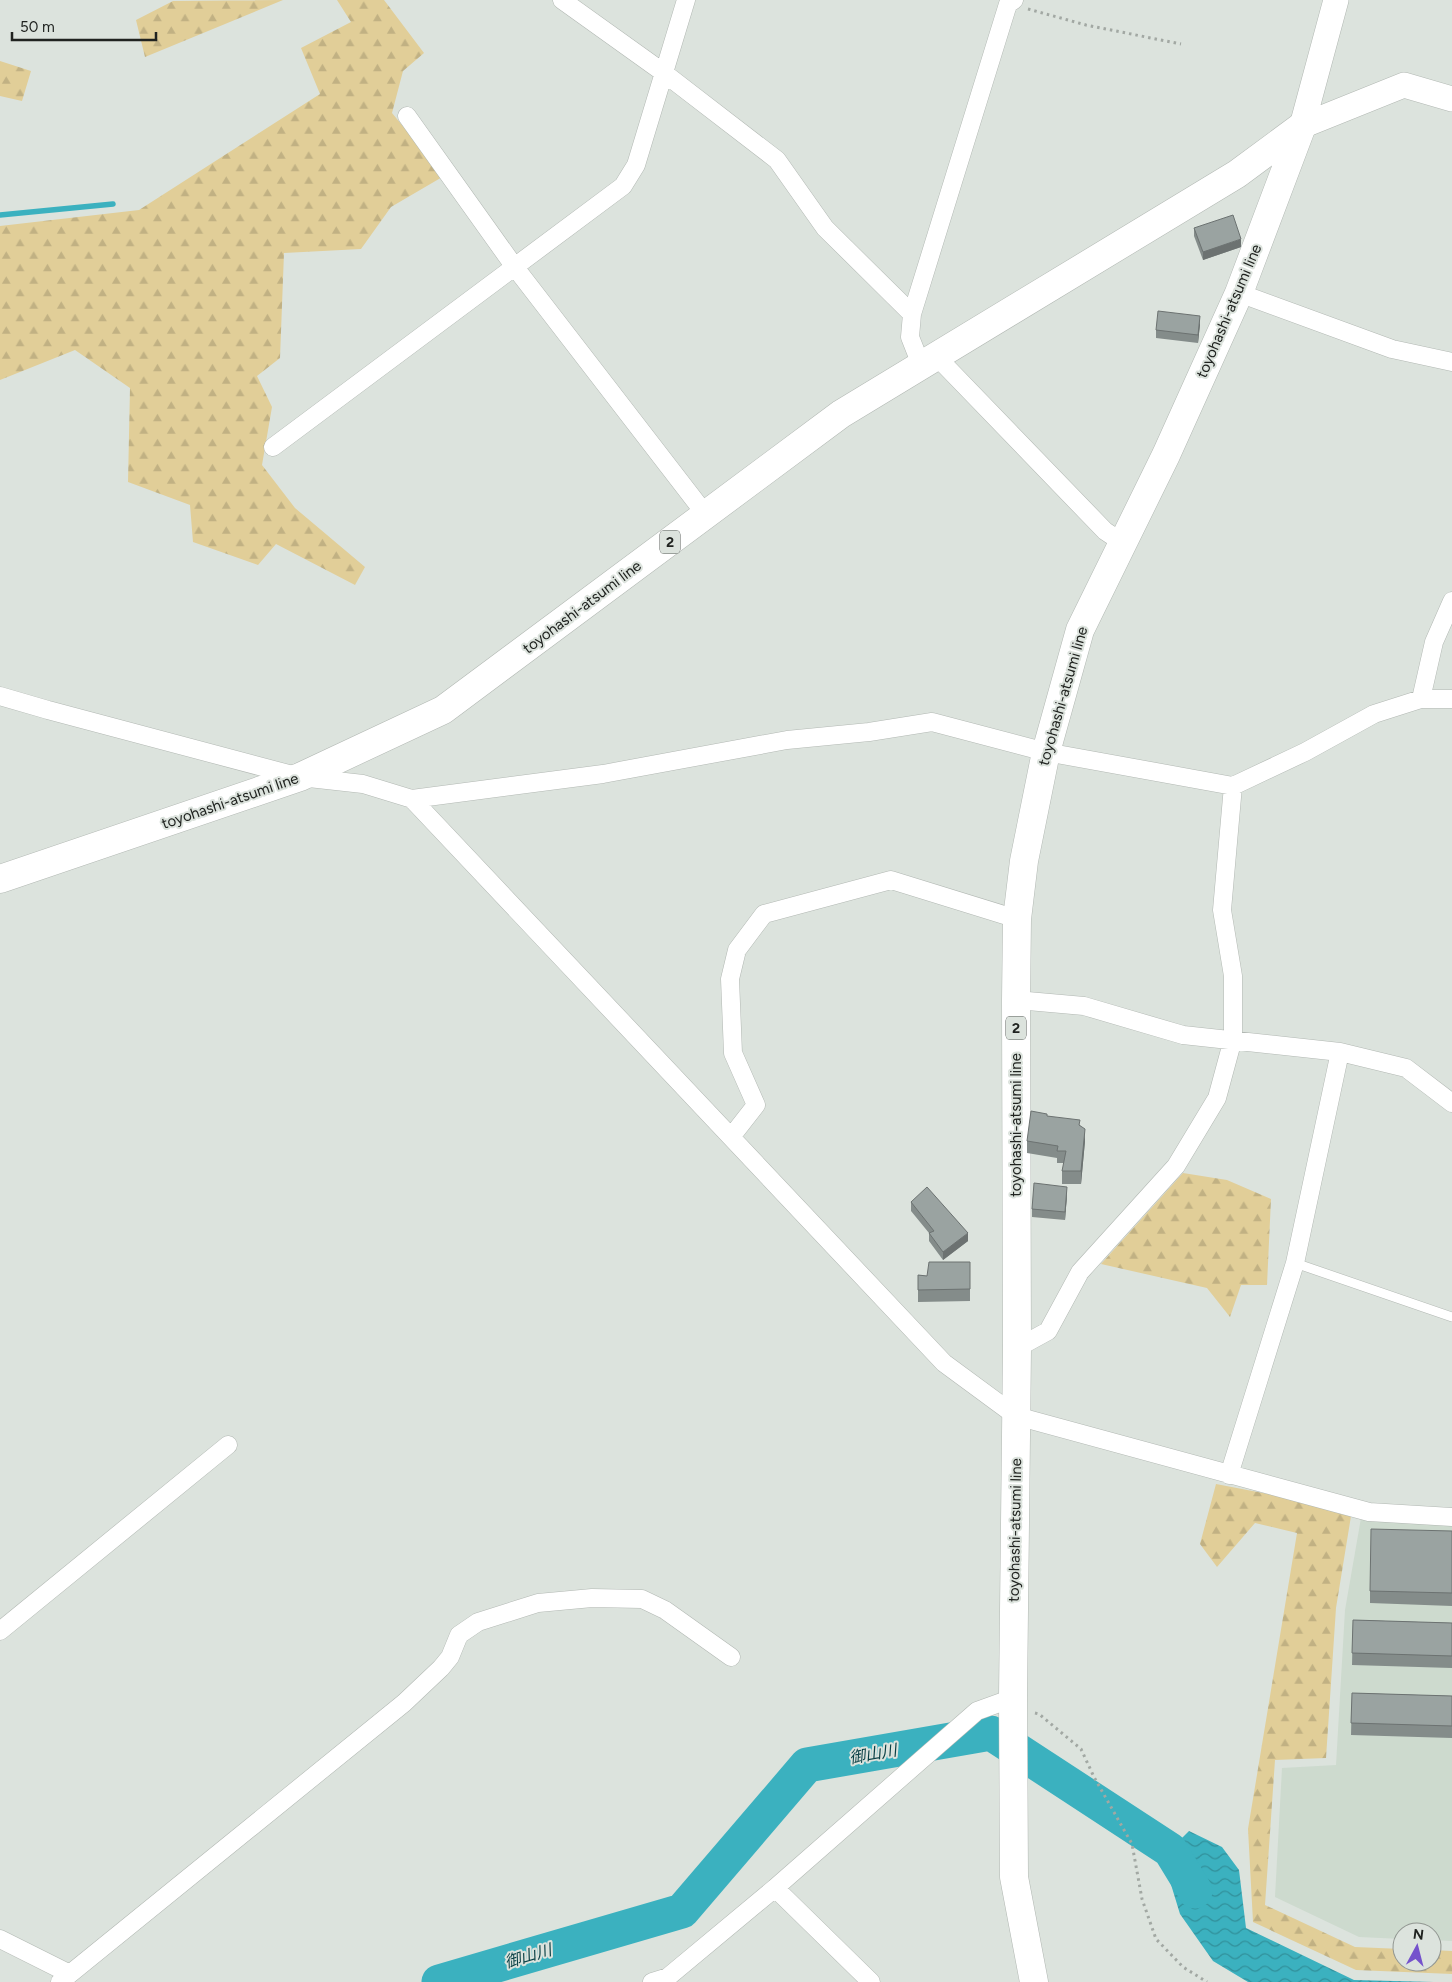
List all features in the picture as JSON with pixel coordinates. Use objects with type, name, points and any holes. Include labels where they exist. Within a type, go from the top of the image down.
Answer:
[{"type":"main road","name":"toyohashi-atsumi line","points":[[1034,1982],[1014,1877],[1013,1704],[1017,1348],[1016,1000],[1017,918],[1024,861],[1046,752],[1080,630],[1166,455],[1239,294],[1302,126]]},
{"type":"main road","name":"toyohashi-atsumi line","points":[[0,879],[300,777],[443,710],[841,414],[1237,174],[1302,126]]},
{"type":"street","points":[[562,0],[664,73],[777,160],[825,228],[912,314]]},
{"type":"street","points":[[273,447],[622,186],[636,165],[686,0]]},
{"type":"street","points":[[1302,126],[1336,0]]},
{"type":"street","points":[[1011,2],[912,314],[910,337],[928,360],[1105,531],[1123,543]]},
{"type":"street","points":[[1302,126],[1404,85],[1452,99]]},
{"type":"street","points":[[407,116],[514,266],[706,515]]},
{"type":"street","points":[[1239,294],[1392,348],[1452,362]]},
{"type":"street","points":[[1421,699],[1434,642],[1452,602]]},
{"type":"street","points":[[0,696],[300,777],[363,784],[412,798],[603,774],[787,740],[869,732],[932,722],[1046,752],[1233,786],[1305,752],[1374,714],[1421,699],[1452,699]]},
{"type":"street","points":[[1017,1348],[1048,1331],[1080,1272],[1176,1166],[1217,1098],[1233,1039],[1233,976],[1222,910],[1233,786]]},
{"type":"street","points":[[412,798],[944,1363],[1016,1416],[1370,1512],[1452,1518]]},
{"type":"street","points":[[731,1137],[756,1105],[734,1053],[730,979],[737,950],[764,914],[891,880],[1017,918]]},
{"type":"street","points":[[1016,1000],[1084,1006],[1183,1035],[1340,1052],[1406,1068],[1452,1103]]},
{"type":"street","points":[[1229,1475],[1295,1262],[1340,1052]]},
{"type":"street","points":[[0,1631],[228,1445]]},
{"type":"street","points":[[0,1939],[65,1978],[404,1703],[446,1663],[460,1634],[478,1622],[538,1603],[592,1598],[642,1599],[665,1610],[731,1657]]},
{"type":"street","points":[[652,1982],[668,1977],[775,1888],[977,1711],[1013,1704]]},
{"type":"street","points":[[775,1888],[871,1982]]},
{"type":"lane","points":[[1295,1262],[1452,1317]]},
{"type":"path","points":[[1011,2],[1086,25],[1181,44]]},
{"type":"path","points":[[1013,1704],[1039,1714],[1081,1749],[1094,1777],[1132,1844],[1142,1899],[1156,1939],[1183,1968],[1207,1982]]},
{"type":"shaded area","points":[[1361,1518],[1452,1524],[1452,1941],[1442,1940],[1442,1922],[1392,1922],[1392,1939],[1359,1937],[1275,1897],[1282,1768],[1336,1765],[1345,1610]]},
{"type":"green space","points":[[283,0],[145,57],[136,20],[173,1]]},
{"type":"green space","points":[[337,0],[384,0],[424,53],[403,71],[392,113],[444,176],[391,207],[361,249],[284,253],[280,358],[257,376],[272,407],[262,465],[295,508],[365,567],[355,585],[276,544],[258,565],[193,542],[190,505],[128,482],[130,388],[75,350],[0,380],[0,226],[139,210],[320,94],[301,48],[351,22]]},
{"type":"green space","points":[[0,61],[31,71],[22,101],[0,96]]},
{"type":"green space","points":[[1183,1173],[1227,1180],[1271,1199],[1267,1285],[1241,1285],[1230,1317],[1207,1288],[1101,1264]]},
{"type":"green space","points":[[1216,1484],[1352,1510],[1336,1608],[1326,1758],[1275,1760],[1265,1905],[1355,1947],[1392,1949],[1392,1972],[1356,1970],[1253,1922],[1248,1829],[1297,1533],[1255,1523],[1217,1567],[1200,1544]]},
{"type":"green space","points":[[1442,1950],[1452,1951],[1452,1974],[1404,1972],[1442,1972]]},
{"type":"water","points":[[1189,1831],[1222,1847],[1239,1870],[1246,1928],[1354,1980],[1434,1982],[1248,1982],[1213,1961],[1180,1914],[1169,1878],[1170,1850]]},
{"type":"building","points":[[1233,215],[1241,239],[1203,252],[1194,228]]},
{"type":"building","points":[[1158,311],[1200,316],[1198,335],[1156,330]]},
{"type":"building","points":[[1031,1111],[1047,1114],[1047,1116],[1080,1120],[1079,1125],[1085,1129],[1081,1171],[1062,1171],[1066,1151],[1057,1151],[1058,1146],[1027,1141]]},
{"type":"building","points":[[1034,1183],[1067,1187],[1065,1212],[1032,1209]]},
{"type":"building","points":[[927,1187],[968,1233],[943,1252],[929,1233],[934,1231],[911,1202]]},
{"type":"building","points":[[929,1262],[970,1262],[970,1289],[918,1290],[918,1275],[927,1276]]},
{"type":"building","points":[[1371,1529],[1452,1531],[1452,1593],[1370,1591]]},
{"type":"building","points":[[1353,1620],[1452,1623],[1452,1656],[1352,1653]]},
{"type":"building","points":[[1352,1693],[1452,1696],[1452,1726],[1351,1723]]},
{"type":"waterway","points":[[0,215],[113,204]]},
{"type":"waterway","name":"御山川","points":[[439,1982],[682,1911],[807,1765],[991,1733],[1170,1850],[1195,1891]]}]
